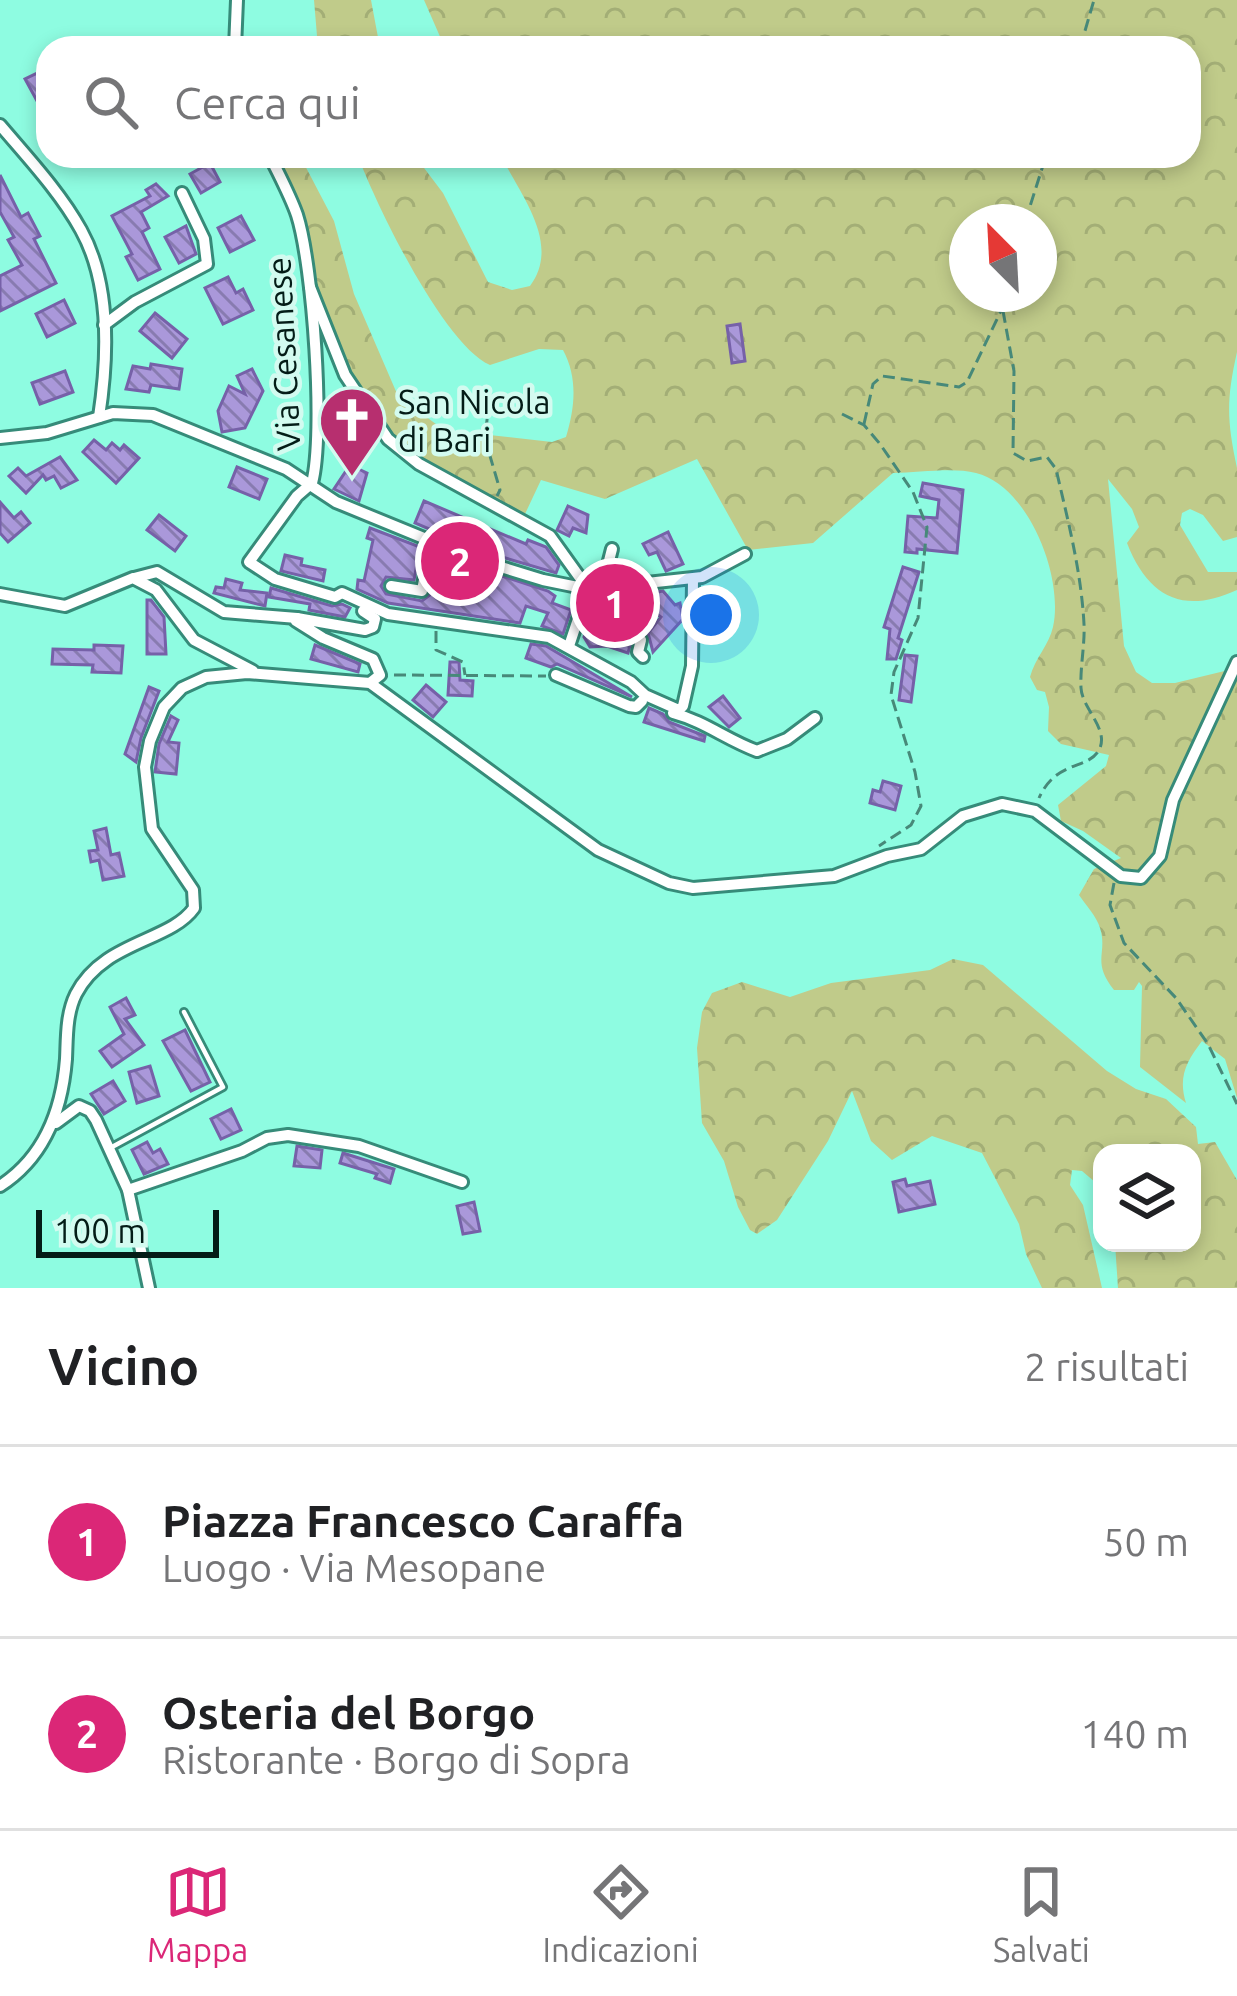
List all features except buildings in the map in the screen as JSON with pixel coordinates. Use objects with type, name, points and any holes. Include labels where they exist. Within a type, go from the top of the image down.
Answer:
[{"type":"street","points":[[236,36],[237,0]]},
{"type":"street","points":[[0,125],[81,229],[94,261],[104,325],[99,417]]},
{"type":"street","name":"Via Cesanese","points":[[276,168],[298,217],[310,287],[318,448],[312,483]]},
{"type":"street","points":[[104,325],[135,302],[206,264],[204,239],[182,193]]},
{"type":"street","points":[[310,287],[345,376],[382,432],[418,464],[557,542],[641,640],[638,652],[643,657]]},
{"type":"street","points":[[0,438],[47,433],[127,412],[162,418],[312,483],[336,502],[431,541],[525,576],[600,591],[693,580],[745,554]]},
{"type":"street","points":[[0,594],[65,606],[157,572],[218,610],[374,628],[372,616],[335,598],[280,581],[249,562],[297,496],[312,483]]},
{"type":"street","points":[[391,586],[422,591],[431,541]]},
{"type":"street","points":[[569,646],[600,591],[612,549]]},
{"type":"street","points":[[134,578],[156,590],[194,640],[256,673]]},
{"type":"street","points":[[644,698],[676,709],[683,706],[692,666],[693,580]]},
{"type":"street","points":[[335,598],[342,593],[452,622],[532,632],[569,646],[639,687],[644,698],[705,722],[758,751],[787,740],[815,718]]},
{"type":"street","points":[[297,618],[297,624],[370,657],[378,665],[375,679]]},
{"type":"street","points":[[54,1126],[69,1016],[79,989],[109,958],[185,918],[196,903],[194,890],[158,840],[150,820],[145,767],[160,713],[191,682],[256,673],[375,679],[598,850],[685,888],[834,876],[921,849],[959,818],[1007,805],[1035,811],[1118,873],[1142,878],[1157,862],[1172,800],[1237,662]]},
{"type":"street","points":[[556,675],[628,706],[636,707],[644,698]]},
{"type":"street","points":[[0,1186],[24,1168],[71,1109],[85,1107],[128,1190],[149,1288]]},
{"type":"street","points":[[128,1190],[236,1154],[267,1138],[288,1135],[359,1146],[462,1182]]},
{"type":"lane","points":[[110,1148],[223,1087],[184,1012]]},
{"type":"path","points":[[1084,36],[1094,0]]},
{"type":"path","points":[[1031,204],[1042,168]]},
{"type":"path","points":[[864,425],[873,384],[882,376],[959,387],[968,382],[1003,312]]},
{"type":"path","points":[[1003,312],[1014,371],[1013,453],[1027,460],[1047,457],[1056,469],[1077,559],[1084,643],[1081,687],[1102,739],[1088,762],[1069,766],[1051,778],[1035,811]]},
{"type":"path","points":[[489,400],[485,439],[500,490],[494,503]]},
{"type":"path","points":[[842,414],[864,425],[913,492],[927,527],[918,618],[894,672],[891,695],[921,806],[911,825],[873,852]]},
{"type":"path","points":[[452,622],[451,627],[437,626],[433,644],[436,650],[464,662],[465,675]]},
{"type":"path","points":[[375,679],[556,675]]},
{"type":"path","points":[[1118,873],[1110,905],[1124,943],[1176,998],[1208,1044],[1237,1104]]},
{"type":"green space","points":[[314,0],[371,0],[378,36],[317,36]]},
{"type":"green space","points":[[424,0],[1237,0],[1237,352],[1229,411],[1237,468],[1237,537],[1223,541],[1203,515],[1190,509],[1182,513],[1180,525],[1208,572],[1237,572],[1237,590],[1200,601],[1170,596],[1157,588],[1145,577],[1127,543],[1139,527],[1132,509],[1108,479],[1124,646],[1136,672],[1152,683],[1175,683],[1237,668],[1237,1098],[1225,1059],[1202,1041],[1185,1070],[1186,1103],[1140,1067],[1142,986],[1139,982],[1134,990],[1114,990],[1103,972],[1100,928],[1079,895],[1094,869],[1121,858],[1061,821],[1058,805],[1106,766],[1109,755],[1061,744],[1048,731],[1045,692],[1037,690],[1030,677],[1053,627],[1053,584],[1038,536],[1012,496],[976,473],[893,473],[813,543],[748,550],[697,459],[605,499],[541,480],[525,514],[431,467],[404,447],[375,413],[327,322],[281,168],[306,168],[334,221],[354,294],[398,396],[444,430],[552,442],[566,437],[573,404],[571,371],[563,350],[539,349],[490,365],[472,352],[452,331],[414,271],[363,168],[424,168],[443,193],[488,282],[512,290],[530,286],[539,270],[542,254],[535,221],[508,168],[1201,168],[1201,36],[440,36]]},
{"type":"green space","points":[[953,959],[983,965],[1107,1071],[1136,1089],[1166,1099],[1196,1127],[1198,1144],[1093,1144],[1093,1180],[1072,1170],[1070,1185],[1083,1205],[1102,1288],[1042,1288],[1019,1224],[982,1153],[932,1136],[892,1160],[871,1141],[852,1091],[828,1141],[777,1220],[757,1234],[750,1230],[724,1161],[702,1123],[697,1048],[702,1012],[712,993],[742,982],[790,997],[831,983],[930,970]]},
{"type":"green space","points":[[1215,1142],[1237,1180],[1237,1288],[1118,1288],[1116,1252],[1201,1252],[1198,1144]]},
{"type":"place","name":"San Nicola di Bari","points":[[352,479]]},
{"type":"place","name":"Osteria del Borgo","points":[[460,561]]},
{"type":"place","name":"Piazza Francesco Caraffa","points":[[615,603]]}]
